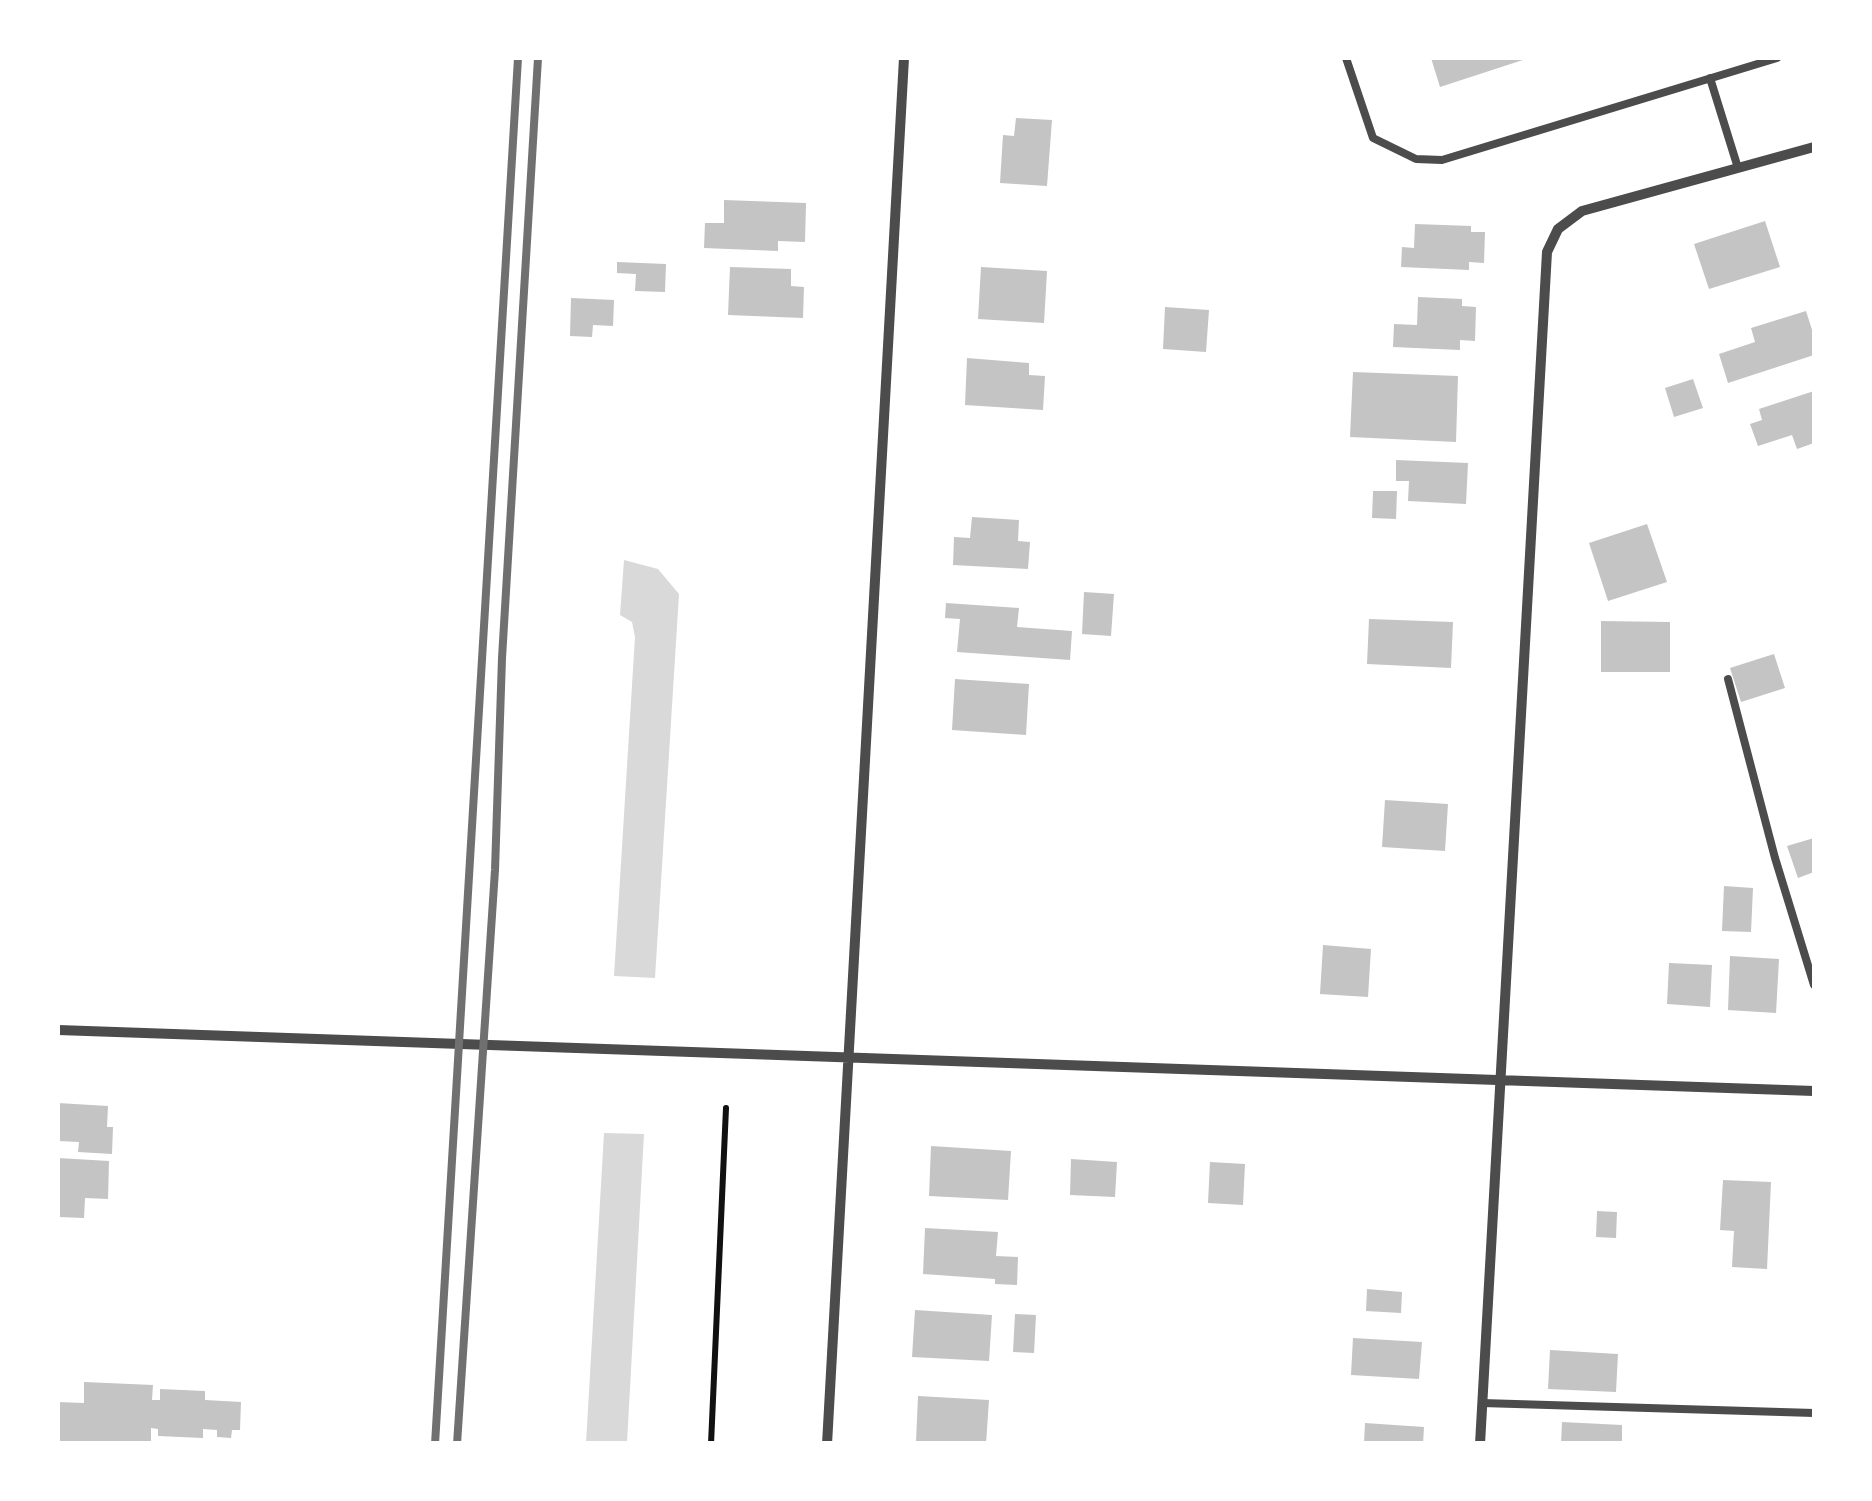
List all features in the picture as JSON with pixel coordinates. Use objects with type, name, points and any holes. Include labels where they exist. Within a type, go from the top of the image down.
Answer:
[{"type":"street","points":[[827,1444],[904,58]]},
{"type":"street","points":[[1480,1444],[1547,252],[1558,229],[1582,211],[1814,147]]},
{"type":"street","points":[[58,1030],[480,1048],[848,1056],[1814,1091]]},
{"type":"lane","points":[[1346,58],[1373,138],[1416,159],[1442,160],[1776,58]]},
{"type":"lane","points":[[1710,78],[1738,168]]},
{"type":"lane","points":[[1728,679],[1774,858],[1814,984]]},
{"type":"lane","points":[[1482,1403],[1814,1413]]},
{"type":"path","points":[[711,1444],[726,1108]]},
{"type":"shaded area","points":[[624,560],[658,569],[679,594],[655,978],[614,976],[635,637],[632,622],[620,615]]},
{"type":"shaded area","points":[[604,1133],[644,1134],[627,1443],[586,1443]]},
{"type":"building","points":[[1431,58],[1529,58],[1440,87]]},
{"type":"building","points":[[1016,118],[1052,120],[1047,186],[1000,183],[1003,135],[1014,136]]},
{"type":"building","points":[[724,200],[806,203],[805,242],[778,241],[778,251],[704,248],[705,223],[724,223]]},
{"type":"building","points":[[1765,221],[1780,267],[1709,289],[1694,244]]},
{"type":"building","points":[[1415,224],[1471,226],[1471,232],[1485,232],[1484,263],[1469,262],[1469,270],[1401,267],[1402,247],[1414,248]]},
{"type":"building","points":[[617,262],[666,264],[665,292],[635,291],[636,274],[617,273]]},
{"type":"building","points":[[730,267],[791,269],[791,286],[804,287],[803,318],[728,315]]},
{"type":"building","points":[[981,267],[1047,271],[1044,323],[978,319]]},
{"type":"building","points":[[1418,297],[1462,299],[1462,306],[1476,307],[1475,341],[1460,340],[1460,350],[1393,347],[1394,324],[1417,325]]},
{"type":"building","points":[[571,298],[614,300],[613,326],[593,325],[592,337],[570,336]]},
{"type":"building","points":[[1165,307],[1209,310],[1206,352],[1163,349]]},
{"type":"building","points":[[1806,311],[1814,336],[1814,355],[1728,383],[1719,354],[1755,342],[1751,328]]},
{"type":"building","points":[[967,358],[1029,363],[1029,375],[1045,376],[1043,410],[965,405]]},
{"type":"building","points":[[1353,372],[1458,376],[1456,442],[1350,437]]},
{"type":"building","points":[[1693,379],[1703,408],[1674,417],[1665,388]]},
{"type":"building","points":[[1814,391],[1814,443],[1797,449],[1792,435],[1758,446],[1750,424],[1762,420],[1759,409]]},
{"type":"building","points":[[1396,460],[1468,463],[1466,504],[1408,501],[1409,481],[1396,481]]},
{"type":"building","points":[[1373,491],[1397,491],[1396,519],[1372,518]]},
{"type":"building","points":[[972,517],[1019,520],[1018,541],[1030,542],[1028,569],[953,565],[954,537],[970,538]]},
{"type":"building","points":[[1647,524],[1667,582],[1608,601],[1589,543]]},
{"type":"building","points":[[1084,592],[1114,594],[1111,636],[1082,634]]},
{"type":"building","points":[[946,603],[1019,608],[1017,627],[1072,631],[1070,660],[957,652],[960,619],[945,618]]},
{"type":"building","points":[[1369,619],[1453,622],[1451,668],[1367,664]]},
{"type":"building","points":[[1601,621],[1670,622],[1670,672],[1601,672]]},
{"type":"building","points":[[1774,654],[1785,688],[1741,702],[1730,668]]},
{"type":"building","points":[[955,679],[1029,684],[1026,735],[952,730]]},
{"type":"building","points":[[1385,800],[1448,804],[1445,851],[1382,847]]},
{"type":"building","points":[[1814,838],[1814,872],[1798,878],[1787,846]]},
{"type":"building","points":[[1724,886],[1753,888],[1751,932],[1722,931]]},
{"type":"building","points":[[1323,945],[1371,949],[1368,997],[1320,994]]},
{"type":"building","points":[[1730,956],[1779,959],[1776,1013],[1728,1010]]},
{"type":"building","points":[[1669,963],[1712,965],[1710,1007],[1667,1004]]},
{"type":"building","points":[[58,1103],[108,1106],[107,1127],[113,1127],[112,1154],[78,1152],[79,1142],[58,1141]]},
{"type":"building","points":[[931,1146],[1011,1151],[1008,1200],[929,1196]]},
{"type":"building","points":[[58,1158],[109,1161],[108,1199],[85,1198],[84,1218],[58,1217]]},
{"type":"building","points":[[1071,1159],[1117,1162],[1115,1197],[1070,1195]]},
{"type":"building","points":[[1210,1162],[1245,1164],[1243,1205],[1208,1203]]},
{"type":"building","points":[[1723,1180],[1771,1182],[1767,1269],[1732,1267],[1734,1231],[1720,1230]]},
{"type":"building","points":[[1597,1211],[1617,1212],[1616,1238],[1596,1237]]},
{"type":"building","points":[[925,1228],[998,1232],[996,1256],[1018,1257],[1017,1285],[995,1284],[995,1279],[923,1274]]},
{"type":"building","points":[[1367,1289],[1402,1292],[1401,1313],[1366,1311]]},
{"type":"building","points":[[915,1310],[992,1315],[989,1361],[912,1357]]},
{"type":"building","points":[[1015,1314],[1036,1315],[1034,1353],[1013,1352]]},
{"type":"building","points":[[1353,1338],[1422,1342],[1419,1379],[1351,1375]]},
{"type":"building","points":[[1550,1350],[1618,1354],[1616,1392],[1548,1389]]},
{"type":"building","points":[[84,1382],[153,1385],[152,1400],[160,1400],[160,1389],[205,1391],[205,1400],[241,1402],[240,1430],[232,1430],[231,1438],[217,1437],[217,1430],[203,1429],[203,1438],[158,1436],[158,1429],[151,1428],[151,1442],[58,1444],[58,1402],[84,1403]]},
{"type":"building","points":[[918,1396],[989,1400],[986,1444],[916,1442]]},
{"type":"building","points":[[1562,1422],[1622,1425],[1622,1444],[1561,1444]]},
{"type":"building","points":[[1365,1423],[1424,1427],[1423,1444],[1364,1444]]},
{"type":"railway","points":[[435,1444],[518,58]]},
{"type":"railway","points":[[457,1444],[495,870],[502,658],[538,58]]}]
